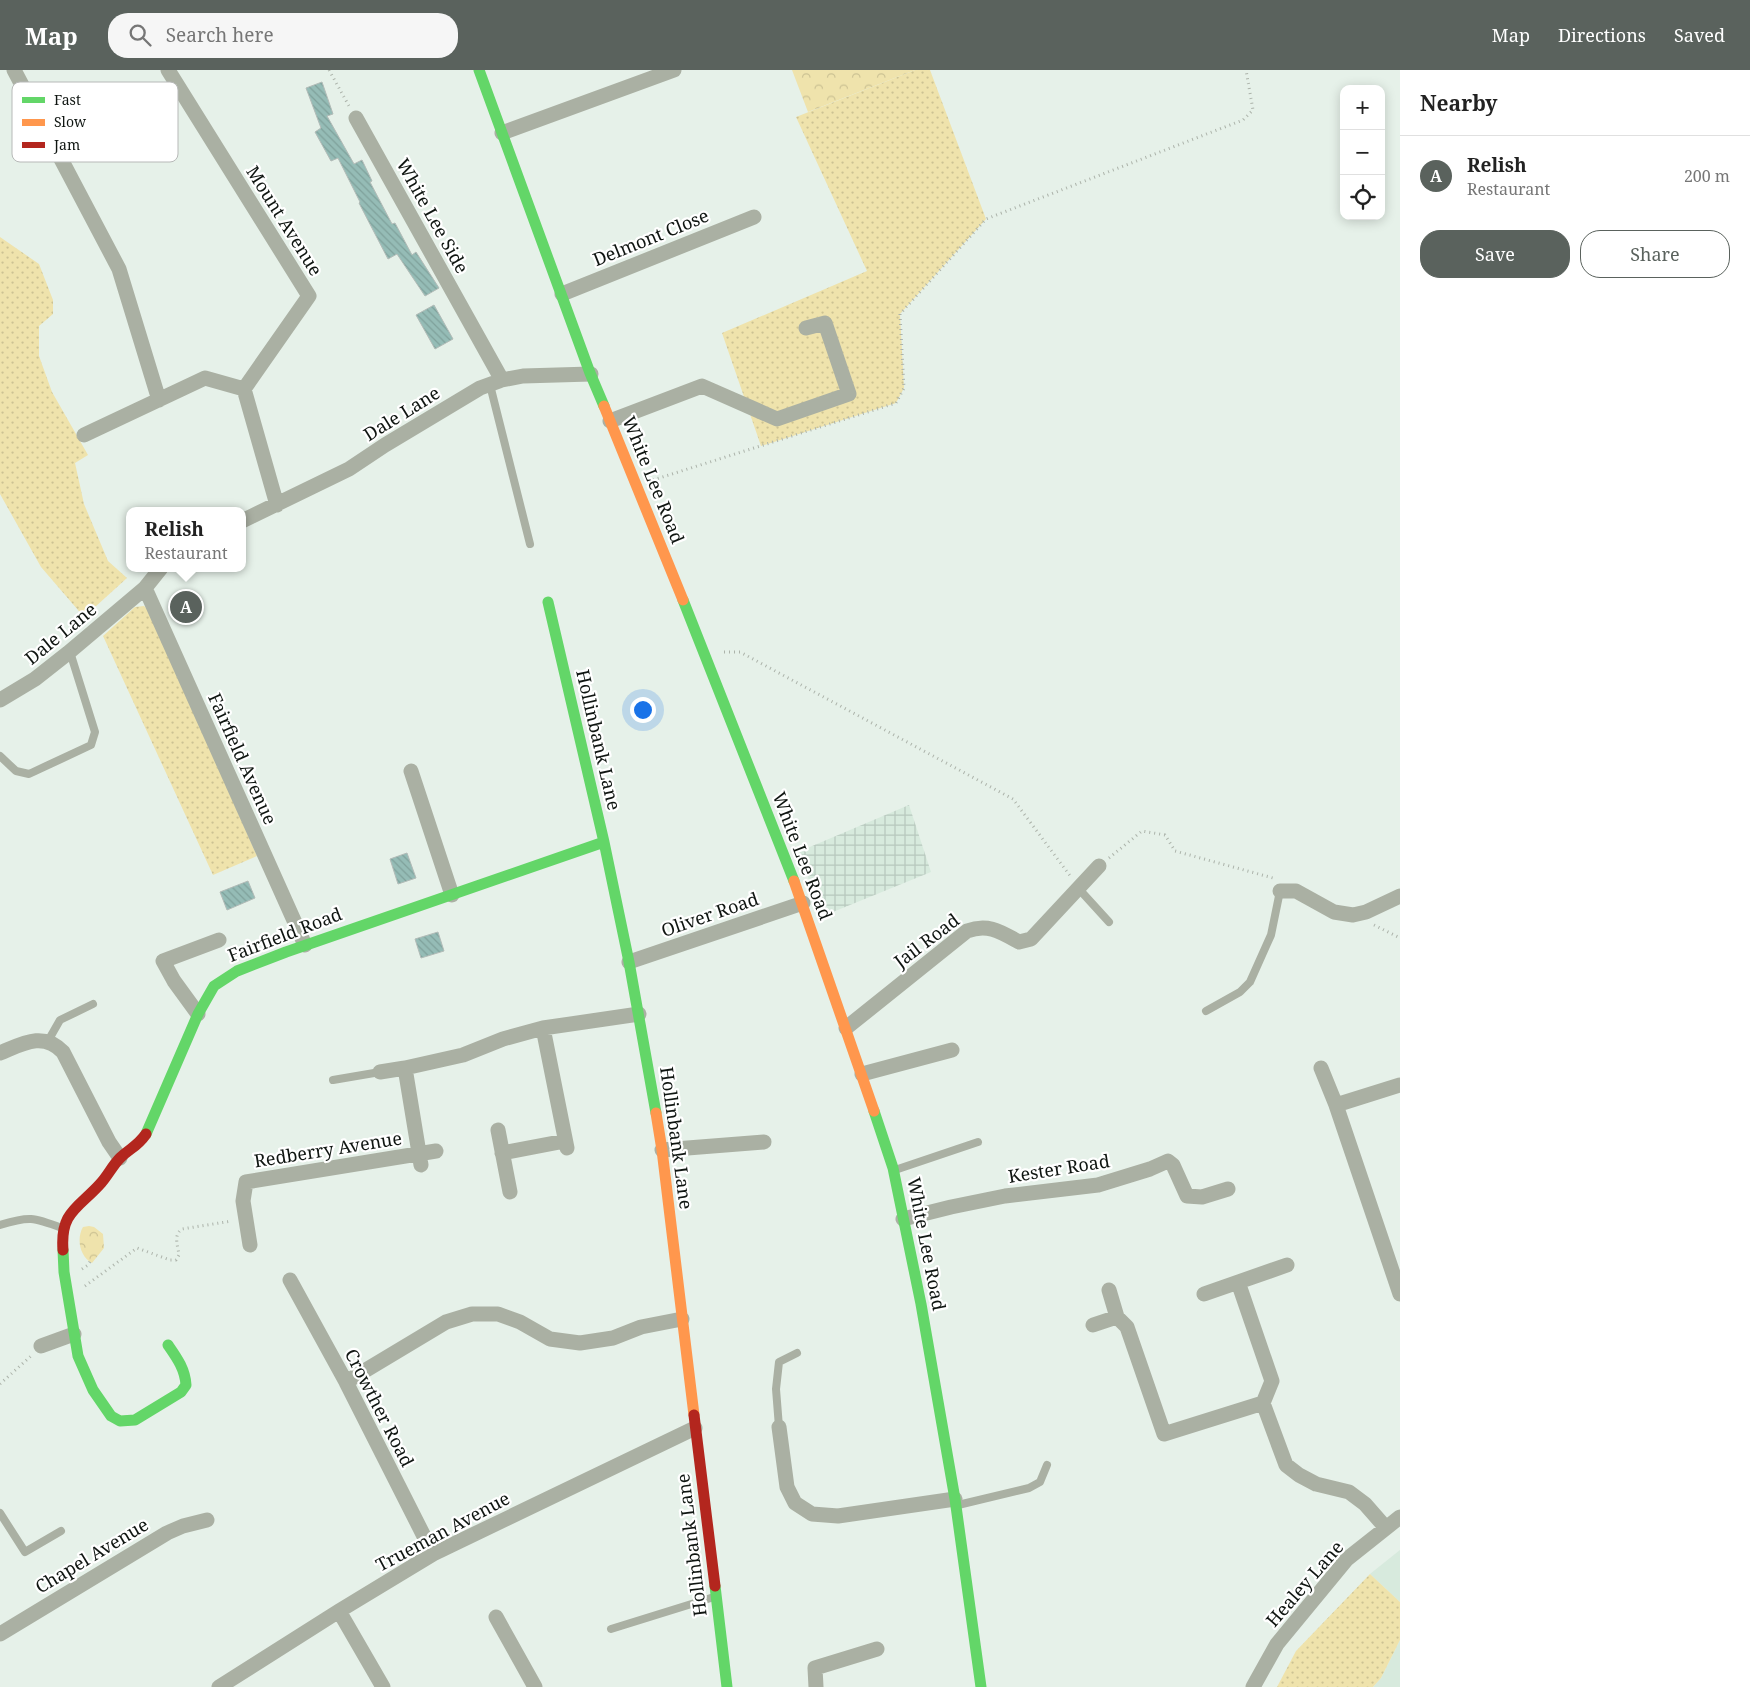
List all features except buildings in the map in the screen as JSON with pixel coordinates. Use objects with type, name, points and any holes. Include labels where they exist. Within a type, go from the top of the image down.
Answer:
[{"type":"street","points":[[14,70],[20,82]]},
{"type":"street","name":"Mount Avenue","points":[[168,70],[175,82]]},
{"type":"street","name":"White Lee Road","points":[[479,70],[591,374],[803,903],[894,1171],[956,1502],[981,1687]]},
{"type":"street","points":[[502,133],[674,70]]},
{"type":"street","name":"Mount Avenue","points":[[178,86],[309,296],[244,389]]},
{"type":"street","name":"White Lee Side","points":[[356,118],[496,382]]},
{"type":"street","points":[[62,162],[118,269],[159,400]]},
{"type":"street","name":"Delmont Close","points":[[562,294],[754,218]]},
{"type":"street","points":[[610,421],[702,386],[777,419],[849,394],[825,323],[806,328]]},
{"type":"street","name":"Dale Lane","points":[[246,519],[349,470],[385,445],[480,388],[496,382],[524,376],[591,374]]},
{"type":"street","points":[[84,435],[205,378],[244,389],[278,505]]},
{"type":"street","name":"Dale Lane","points":[[0,700],[35,679],[70,652],[145,588],[157,572]]},
{"type":"street","name":"Fairfield Avenue","points":[[145,588],[305,945]]},
{"type":"street","name":"Hollinbank Lane","points":[[548,602],[604,842],[629,962],[662,1150],[727,1687]]},
{"type":"street","points":[[411,771],[452,895]]},
{"type":"street","name":"Fairfield Road","points":[[168,1345],[184,1368],[186,1385],[181,1392],[135,1420],[120,1421],[111,1416],[93,1390],[78,1356],[62,1254],[63,1228],[70,1214],[80,1202],[100,1184],[120,1158],[139,1144],[149,1130],[198,1014],[214,986],[237,971],[305,945],[604,842]]},
{"type":"street","name":"Jail Road","points":[[846,1028],[967,931],[977,927],[986,927],[998,930],[1018,942],[1031,939],[1077,886],[1099,866]]},
{"type":"street","points":[[1280,891],[1296,891],[1334,912],[1353,915],[1366,912],[1400,896]]},
{"type":"street","name":"Oliver Road","points":[[629,962],[803,903]]},
{"type":"street","points":[[198,1014],[174,981],[163,961],[219,940]]},
{"type":"street","points":[[380,1072],[463,1055],[503,1039],[543,1028],[639,1014]]},
{"type":"street","points":[[502,1153],[566,1145],[543,1028]]},
{"type":"street","points":[[0,1053],[35,1040],[48,1041],[57,1045],[63,1052],[109,1142],[120,1158]]},
{"type":"street","points":[[862,1074],[952,1050]]},
{"type":"street","name":"Redberry Avenue","points":[[405,1068],[420,1159]]},
{"type":"street","points":[[1321,1068],[1336,1105],[1400,1294]]},
{"type":"street","points":[[1336,1105],[1400,1085]]},
{"type":"street","points":[[498,1130],[510,1192]]},
{"type":"street","points":[[662,1150],[764,1142]]},
{"type":"street","name":"Redberry Avenue","points":[[250,1245],[243,1201],[246,1182],[420,1159],[436,1151]]},
{"type":"street","name":"Kester Road","points":[[903,1219],[1005,1196],[1098,1185],[1168,1162],[1173,1165],[1187,1196],[1202,1197],[1228,1189]]},
{"type":"street","points":[[1204,1294],[1287,1265]]},
{"type":"street","name":"Crowther Road","points":[[290,1280],[346,1382],[433,1554]]},
{"type":"street","points":[[1238,1282],[1272,1381],[1263,1403],[1286,1465],[1316,1484],[1349,1492],[1365,1504],[1386,1528]]},
{"type":"street","points":[[1109,1290],[1117,1316],[1127,1327],[1164,1434],[1263,1403]]},
{"type":"street","points":[[346,1382],[446,1322],[472,1314],[498,1314],[520,1322],[550,1340],[580,1344],[613,1338],[641,1327],[682,1319]]},
{"type":"street","points":[[1093,1324],[1117,1316]]},
{"type":"street","points":[[41,1346],[74,1334]]},
{"type":"street","points":[[779,1427],[787,1487],[795,1502],[812,1514],[838,1516],[956,1502]]},
{"type":"street","name":"Trueman Avenue","points":[[219,1687],[433,1554],[695,1428]]},
{"type":"street","name":"Healey Lane","points":[[1253,1687],[1277,1644],[1347,1559],[1400,1518]]},
{"type":"street","name":"Chapel Avenue","points":[[0,1634],[167,1533],[183,1526],[207,1520]]},
{"type":"street","points":[[339,1611],[383,1687]]},
{"type":"street","points":[[496,1616],[535,1687]]},
{"type":"street","points":[[816,1687],[815,1668],[877,1649]]},
{"type":"lane","points":[[496,382],[498,424],[530,544]]},
{"type":"lane","points":[[0,756],[16,771],[29,774],[91,745],[95,732],[70,652]]},
{"type":"lane","points":[[1077,886],[1109,922]]},
{"type":"lane","points":[[1206,1011],[1240,992],[1250,982],[1271,935],[1280,891]]},
{"type":"lane","points":[[48,1041],[60,1020],[93,1004]]},
{"type":"lane","points":[[333,1080],[380,1072]]},
{"type":"lane","points":[[894,1171],[978,1142]]},
{"type":"lane","points":[[0,1225],[22,1218],[30,1218],[39,1219],[63,1228]]},
{"type":"lane","points":[[779,1427],[776,1389],[779,1362],[797,1353]]},
{"type":"lane","points":[[956,1502],[1028,1488],[1040,1482],[1047,1465]]},
{"type":"lane","points":[[0,1513],[25,1552],[61,1531]]},
{"type":"lane","points":[[611,1629],[716,1597]]},
{"type":"path","points":[[329,70],[356,118]]},
{"type":"path","points":[[636,486],[896,403],[904,388],[900,314],[986,219],[1243,120],[1253,110],[1246,70]]},
{"type":"path","points":[[703,653],[740,652],[1013,799],[1077,886]]},
{"type":"path","points":[[1099,866],[1142,831],[1165,835],[1176,851],[1275,878],[1280,891]]},
{"type":"path","points":[[1353,915],[1400,938]]},
{"type":"path","points":[[68,1293],[81,1289],[137,1248],[170,1260],[176,1260],[179,1255],[176,1236],[182,1229],[246,1219]]},
{"type":"path","points":[[0,1384],[41,1346]]},
{"type":"shaded area","points":[[909,805],[931,872],[823,916],[798,852]]},
{"type":"shaded area","points":[[1400,1550],[1400,1602],[1370,1574]]},
{"type":"shaded area","points":[[1400,1640],[1400,1687],[1373,1687],[1381,1678]]},
{"type":"green space","points":[[792,70],[915,70],[808,112]]},
{"type":"green space","points":[[915,70],[930,70],[986,219],[900,314],[904,388],[896,403],[761,446],[722,333],[867,271],[796,117]]},
{"type":"green space","points":[[0,237],[39,264],[53,300],[53,314],[39,326],[39,356],[52,392],[88,455],[75,463],[84,504],[108,561],[127,578],[84,617],[41,567],[0,494]]},
{"type":"green space","points":[[144,606],[151,613],[257,856],[213,875],[103,636],[135,607]]},
{"type":"green space","points":[[83,1227],[94,1227],[103,1234],[104,1248],[92,1263],[85,1257],[80,1247]]},
{"type":"green space","points":[[1370,1574],[1400,1602],[1400,1640],[1381,1678],[1373,1687],[1277,1687],[1296,1651]]},
{"type":"traffic: fast","points":[[479,70],[590,373],[604,406]]},
{"type":"traffic: fast","points":[[683,600],[794,881]]},
{"type":"traffic: fast","points":[[548,602],[604,842],[629,962],[656,1113]]},
{"type":"traffic: fast","points":[[146,1134],[198,1014],[214,986],[237,971],[286,952],[604,842]]},
{"type":"traffic: fast","points":[[874,1111],[893,1168],[921,1304],[955,1499],[981,1687]]},
{"type":"traffic: fast","points":[[63,1250],[64,1272],[78,1356],[93,1390],[111,1416],[120,1421],[135,1420],[181,1392],[186,1385],[184,1374],[168,1345]]},
{"type":"traffic: fast","points":[[715,1586],[727,1687]]},
{"type":"traffic: slow","points":[[604,406],[683,600]]},
{"type":"traffic: slow","points":[[794,881],[874,1111]]},
{"type":"traffic: slow","points":[[656,1113],[694,1415]]},
{"type":"traffic: jam","points":[[63,1250],[65,1227],[73,1211],[101,1183],[120,1158],[140,1142],[146,1134]]},
{"type":"traffic: jam","points":[[694,1415],[715,1586]]},
{"type":"place","name":"Relish","points":[[186,607]]}]
